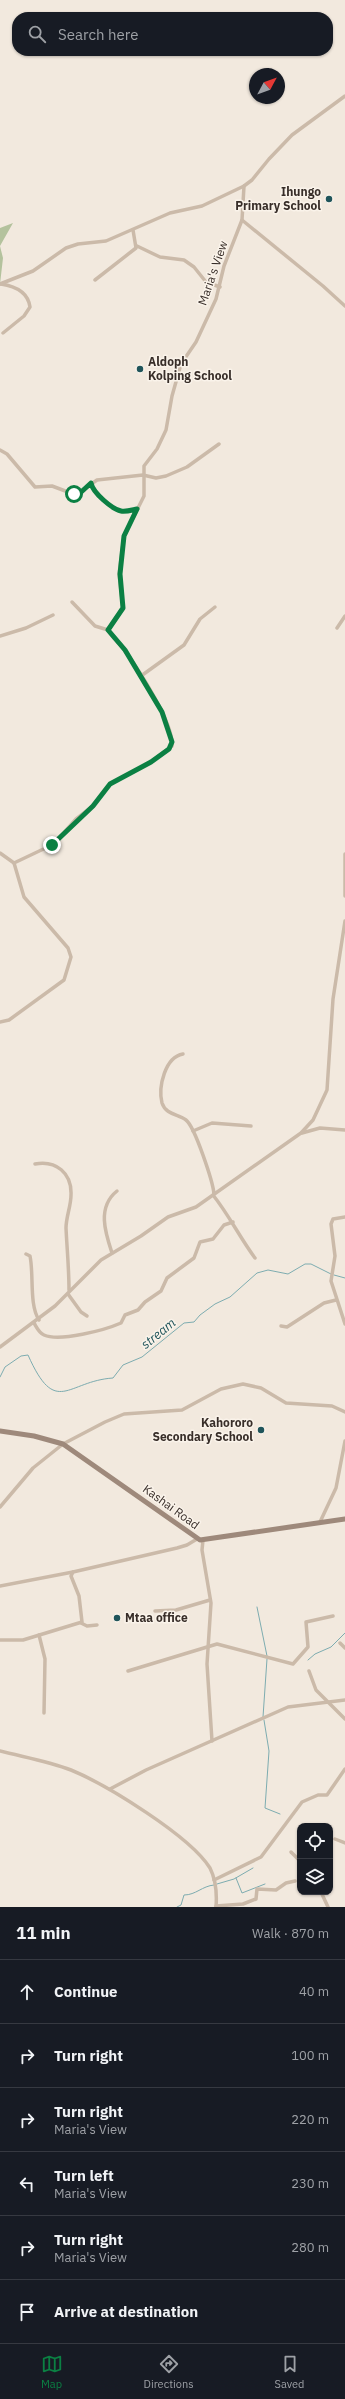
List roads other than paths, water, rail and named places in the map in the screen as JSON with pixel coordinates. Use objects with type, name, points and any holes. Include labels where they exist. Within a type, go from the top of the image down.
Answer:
[{"type":"street","points":[[0,284],[33,271],[66,248],[78,244],[106,242],[170,213],[202,206],[244,186],[252,180],[269,159],[292,135],[345,96]]},
{"type":"street","name":"Maria's View","points":[[108,630],[123,608],[120,574],[124,536],[144,496],[144,466],[157,449],[166,430],[179,369],[196,342],[220,287],[224,266],[242,220],[244,186]]},
{"type":"street","points":[[242,220],[345,306]]},
{"type":"street","points":[[133,230],[137,246]]},
{"type":"street","points":[[137,246],[160,257],[184,260],[194,267],[206,282],[220,287]]},
{"type":"street","points":[[95,280],[121,261],[137,246]]},
{"type":"street","points":[[0,284],[18,289],[28,300],[30,307],[24,316],[3,333]]},
{"type":"street","points":[[0,450],[7,454],[38,488],[52,486],[76,495],[97,480],[143,475],[156,478],[166,476],[187,467],[219,444]]},
{"type":"street","points":[[91,483],[94,490],[113,507],[122,511],[137,509]]},
{"type":"street","points":[[14,863],[54,844],[76,820],[93,806],[110,784],[151,762],[172,746],[172,737],[162,712],[125,650],[108,630],[95,626],[72,602]]},
{"type":"street","points":[[141,676],[185,644],[200,619],[215,607]]},
{"type":"street","points":[[0,636],[26,628],[53,616]]},
{"type":"street","points":[[337,628],[345,616]]},
{"type":"street","points":[[0,853],[14,863],[24,898],[68,948],[71,957],[64,980],[8,1020],[0,1022]]},
{"type":"street","points":[[345,854],[345,896]]},
{"type":"street","points":[[0,1347],[39,1320],[101,1260],[141,1236],[159,1222],[196,1207],[301,1133],[313,1120],[327,1090],[332,1006],[345,921]]},
{"type":"street","points":[[184,1054],[174,1060],[163,1074],[162,1101],[171,1113],[186,1120],[194,1131],[214,1194],[232,1222],[243,1243],[255,1258]]},
{"type":"street","points":[[194,1131],[212,1123],[251,1126]]},
{"type":"street","points":[[301,1133],[320,1128],[345,1130]]},
{"type":"street","points":[[35,1164],[46,1163],[60,1167],[67,1176],[71,1195],[66,1223],[68,1292],[81,1312],[87,1316]]},
{"type":"street","points":[[112,1253],[105,1229],[105,1207],[106,1202],[117,1191]]},
{"type":"street","points":[[345,1217],[333,1219],[331,1222],[335,1256],[331,1281],[345,1324]]},
{"type":"street","points":[[34,1323],[40,1332],[50,1336],[76,1336],[120,1323],[125,1315],[138,1310],[145,1302],[161,1291],[167,1278],[194,1258],[200,1242],[213,1239],[224,1225],[232,1222]]},
{"type":"street","points":[[26,1254],[30,1256],[32,1264],[34,1306],[39,1320]]},
{"type":"street","points":[[281,1326],[287,1327],[324,1303],[336,1300]]},
{"type":"street","points":[[0,1507],[33,1468],[63,1444],[116,1417],[137,1412],[182,1410],[221,1389],[243,1384],[261,1388],[286,1403],[332,1406],[345,1412]]},
{"type":"street","name":"Kashai Road","points":[[0,1431],[34,1436],[63,1444],[197,1538],[203,1540],[320,1522],[345,1520]]},
{"type":"street","points":[[320,1522],[336,1488],[345,1441]]},
{"type":"street","points":[[0,1586],[73,1572],[177,1548],[191,1543],[197,1538]]},
{"type":"street","points":[[203,1540],[202,1550],[210,1600],[208,1646],[212,1741]]},
{"type":"street","points":[[73,1572],[71,1576],[79,1596],[81,1623]]},
{"type":"street","points":[[155,1610],[176,1610],[210,1600]]},
{"type":"street","points":[[128,1671],[208,1646],[224,1645],[293,1664],[308,1647],[306,1622],[333,1616]]},
{"type":"street","points":[[0,1640],[23,1640],[81,1623],[87,1626],[97,1625]]},
{"type":"street","points":[[39,1635],[44,1659],[44,1713]]},
{"type":"street","points":[[340,1643],[345,1648]]},
{"type":"street","points":[[309,1671],[316,1690],[325,1701],[345,1719]]},
{"type":"street","points":[[110,1788],[288,1707],[325,1701],[345,1700]]},
{"type":"street","points":[[0,1751],[62,1767],[110,1788],[194,1851],[207,1864],[214,1880],[216,1906],[249,1903],[256,1899],[257,1889],[276,1890],[286,1882],[295,1881]]},
{"type":"street","points":[[214,1880],[260,1857],[302,1802],[318,1795],[327,1795],[345,1769]]},
{"type":"street","points":[[335,1839],[345,1843]]},
{"type":"street","points":[[291,1852],[298,1859]]},
{"type":"street","points":[[322,1895],[328,1907]]},
{"type":"waterway","name":"stream","points":[[0,1377],[5,1367],[21,1356],[28,1355],[38,1374],[47,1386],[55,1391],[73,1389],[97,1380],[113,1378],[123,1365],[142,1357],[184,1323],[194,1322],[200,1315],[215,1304],[230,1297],[257,1273],[268,1270],[288,1274],[305,1264],[311,1264],[331,1274]]},
{"type":"waterway","name":"stream","points":[[334,1275],[345,1278]]},
{"type":"waterway","points":[[257,1607],[267,1656]]},
{"type":"waterway","points":[[308,1660],[315,1654],[331,1647],[345,1633]]},
{"type":"waterway","points":[[263,1717],[267,1659]]},
{"type":"waterway","points":[[264,1720],[269,1751],[265,1808],[280,1814]]},
{"type":"waterway","points":[[217,1884],[234,1879],[253,1868]]},
{"type":"waterway","points":[[236,1878],[242,1893],[265,1884]]},
{"type":"waterway","points":[[177,1907],[181,1905],[184,1895],[192,1894],[214,1885]]},
{"type":"place","name":"Ihungo Primary School","points":[[329,199]]},
{"type":"place","name":"Aldoph Kolping School","points":[[140,369]]},
{"type":"place","name":"Kahororo Secondary School","points":[[261,1430]]},
{"type":"place","name":"Mtaa office","points":[[117,1618]]}]
